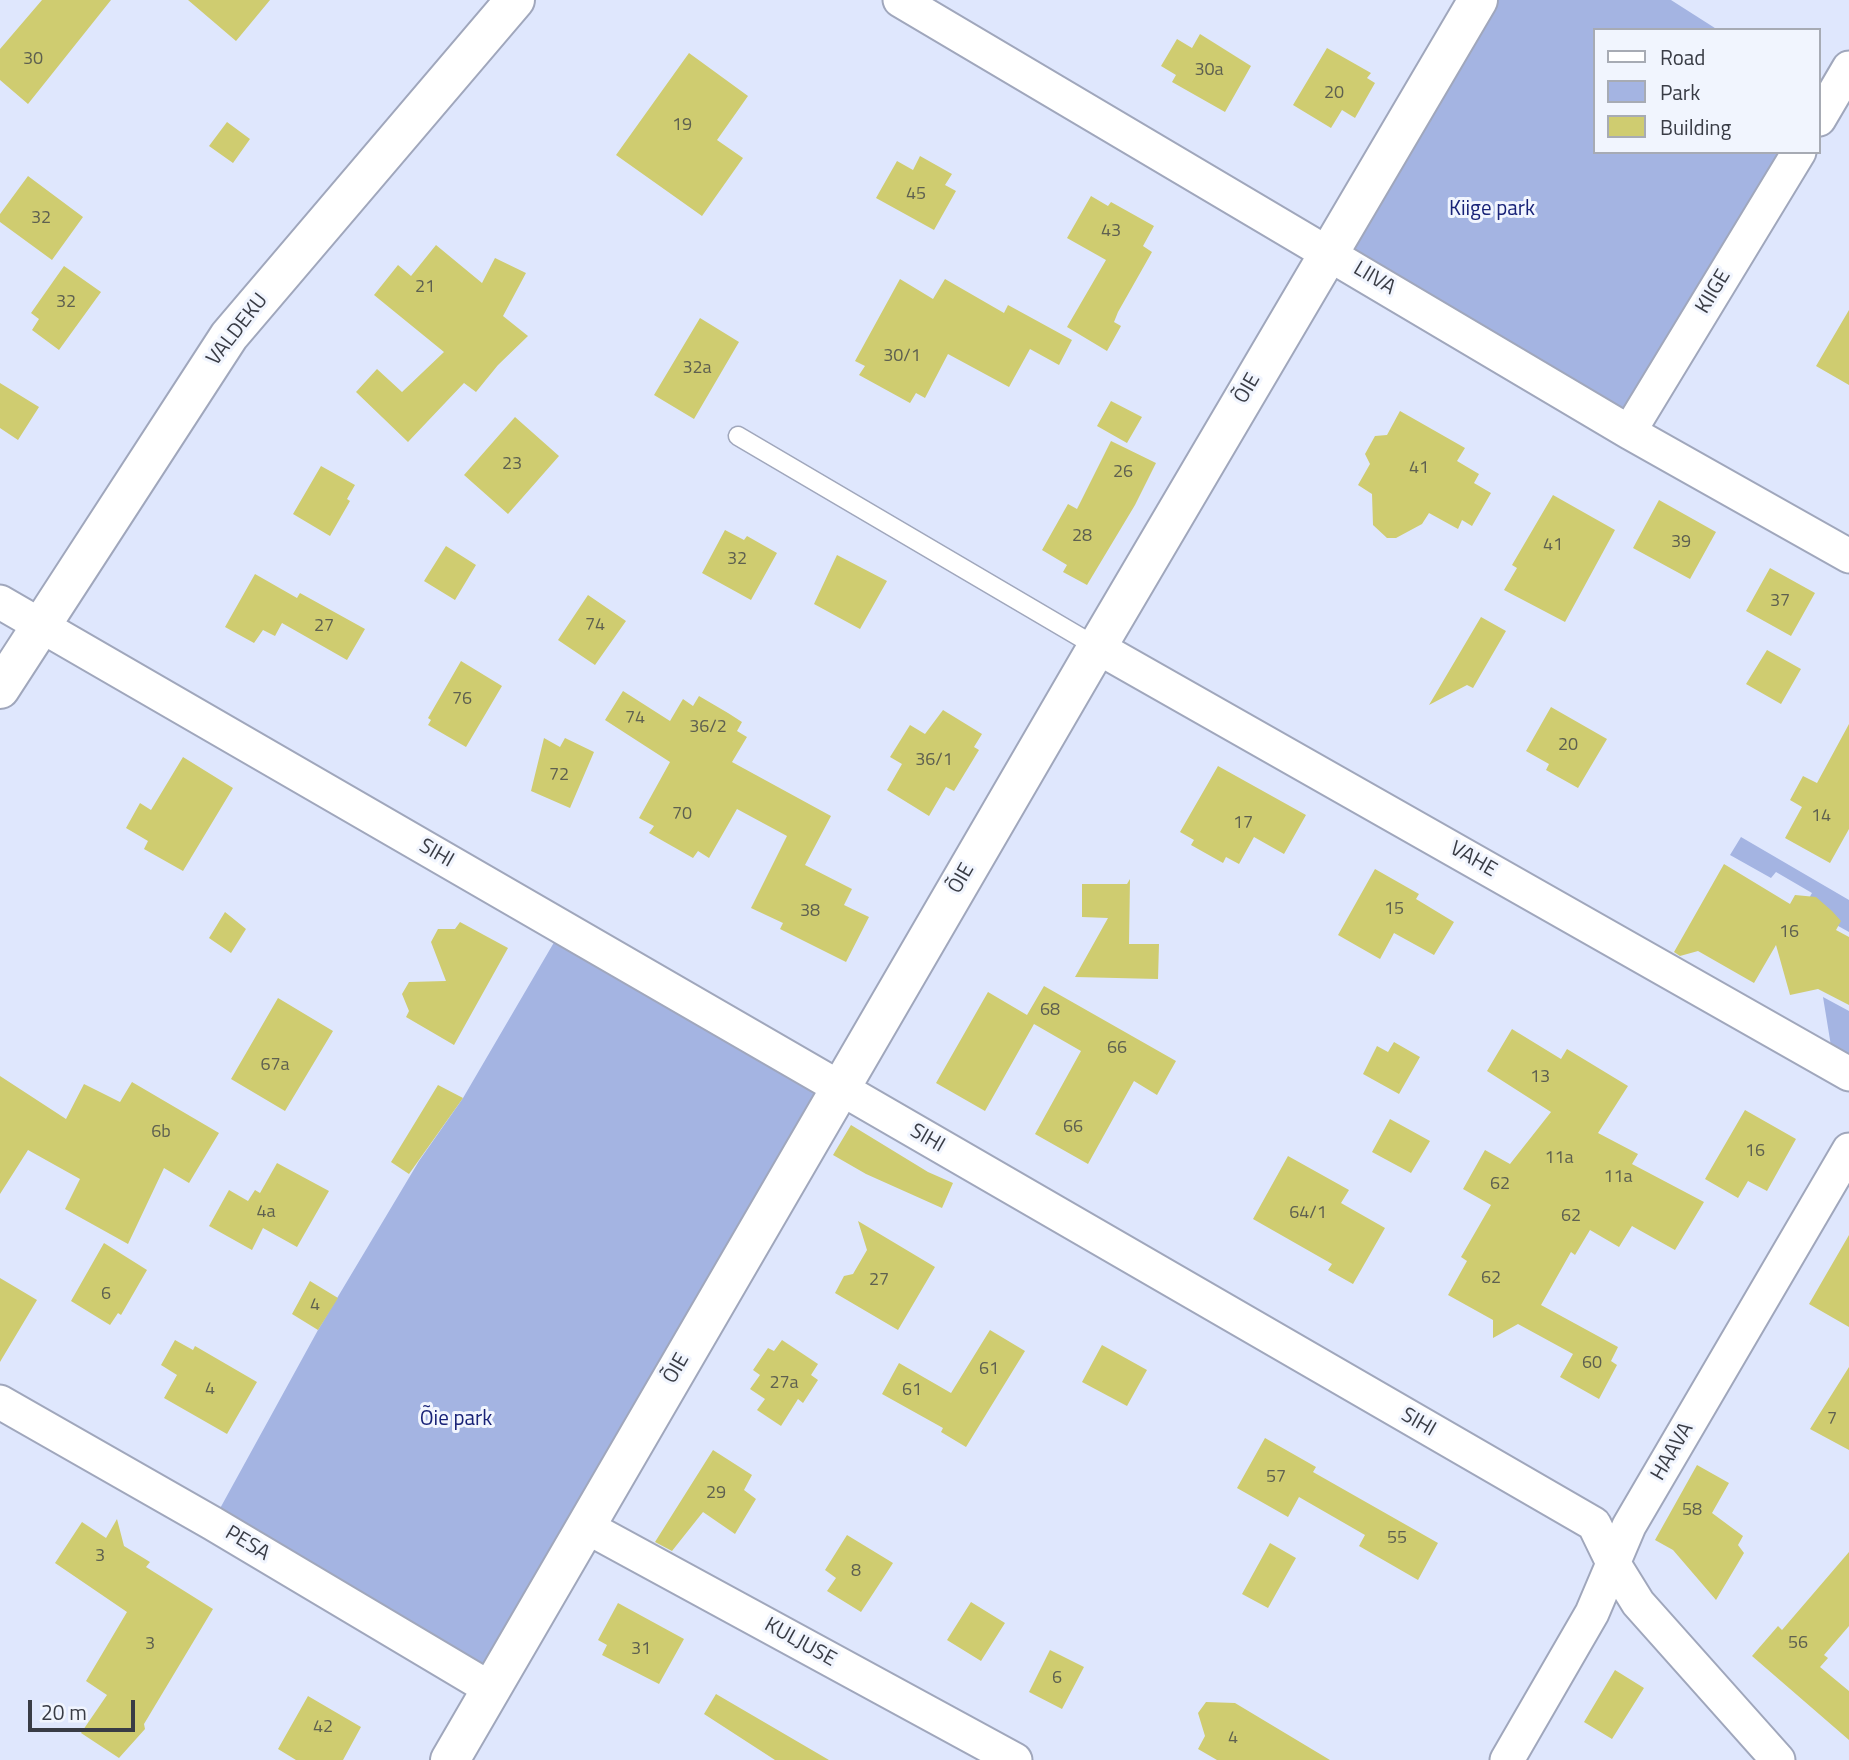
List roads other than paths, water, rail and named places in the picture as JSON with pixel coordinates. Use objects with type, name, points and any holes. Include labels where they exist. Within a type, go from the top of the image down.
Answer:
[{"type":"street","name":"VALDEKU","points":[[0,689],[39,625],[229,336],[515,0]]},
{"type":"street","name":"LIIVA","points":[[900,0],[1328,251],[1629,432],[1849,556]]},
{"type":"street","name":"ÕIE","points":[[450,1760],[1097,646],[1478,0]]},
{"type":"street","points":[[1821,116],[1849,68]]},
{"type":"street","name":"KIIGE","points":[[1629,432],[1798,154]]},
{"type":"street","name":"SIHI","points":[[0,602],[1594,1524],[1612,1561],[1638,1603],[1778,1760]]},
{"type":"street","name":"VAHE","points":[[1097,646],[1849,1074]]},
{"type":"street","name":"HAAVA","points":[[1507,1760],[1592,1613],[1612,1561],[1849,1150]]},
{"type":"street","name":"PESA","points":[[0,1402],[491,1689]]},
{"type":"street","name":"KULJUSE","points":[[585,1526],[1015,1760]]},
{"type":"lane","points":[[738,436],[1097,646]]},
{"type":"park label","name":"Kiige park","points":[[1492,210]]},
{"type":"park label","name":"Õie park","points":[[456,1420]]}]
